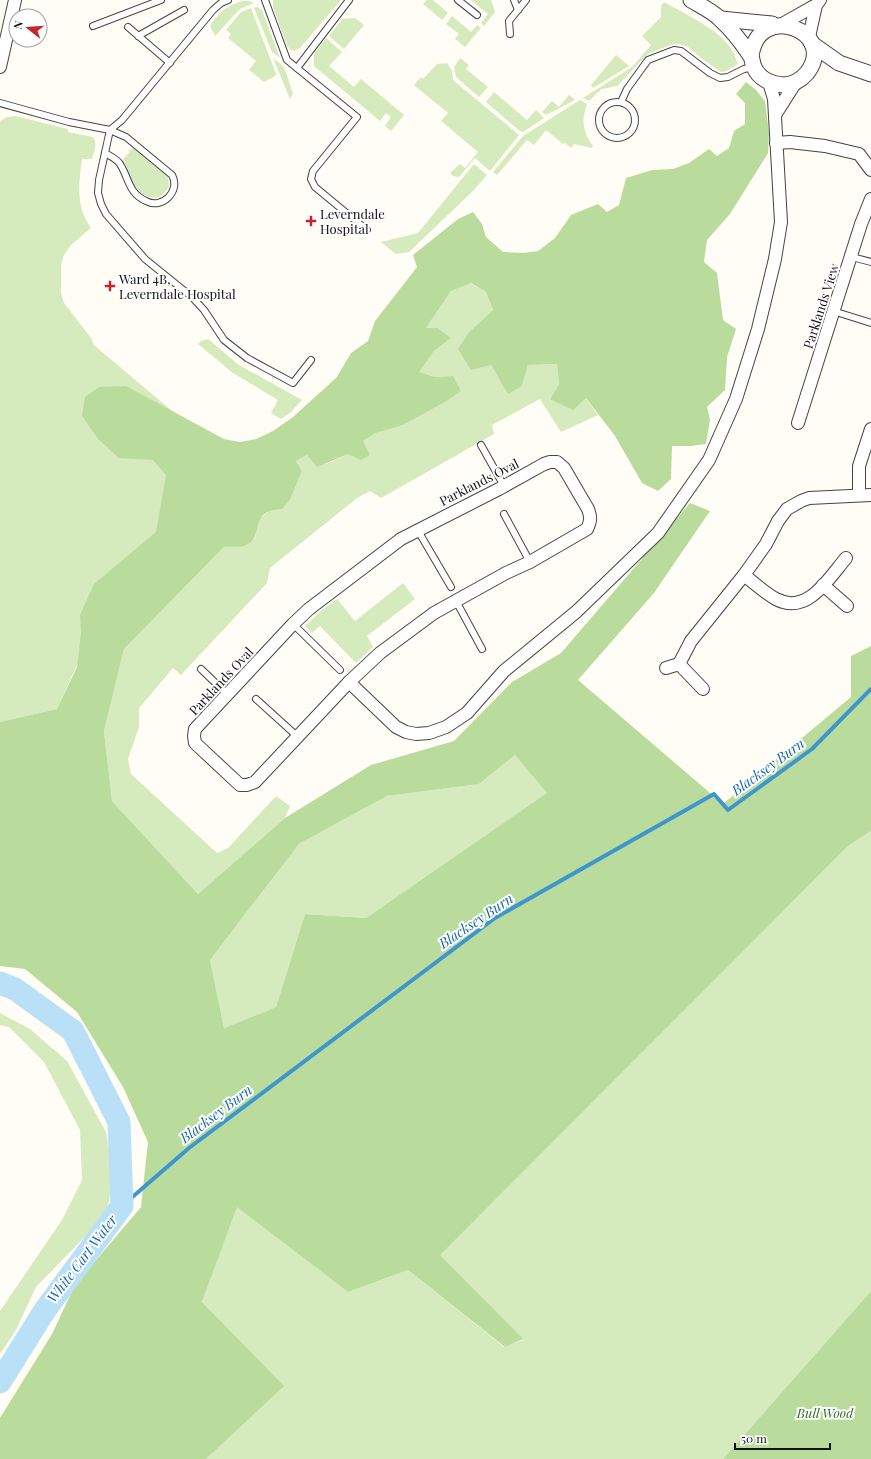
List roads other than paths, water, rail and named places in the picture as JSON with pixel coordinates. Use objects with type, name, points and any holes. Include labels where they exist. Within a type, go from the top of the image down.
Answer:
[{"type":"street","points":[[0,67],[15,0]]},
{"type":"street","points":[[691,0],[720,18],[753,62],[758,73],[769,82],[786,85],[796,82],[804,77],[810,69],[813,59],[811,40],[818,2]]},
{"type":"street","points":[[753,62],[752,46],[756,37],[763,29],[778,24],[818,2]]},
{"type":"street","points":[[720,18],[794,25],[802,30],[811,40],[839,63],[871,74]]},
{"type":"street","points":[[810,69],[839,63]]},
{"type":"street","points":[[349,682],[396,727],[406,732],[416,734],[429,733],[446,727],[467,713],[504,671],[576,612],[658,533],[709,460],[736,399],[751,350],[775,259],[781,222],[774,99],[769,82]]},
{"type":"street","points":[[775,115],[796,82]]},
{"type":"street","points":[[776,143],[790,142],[825,146],[859,154],[871,170]]},
{"type":"street","name":"Parklands View","points":[[798,423],[833,311],[852,257],[861,224],[871,199]]},
{"type":"street","points":[[666,668],[679,664],[691,641],[744,575],[766,544],[782,515],[793,505],[809,498],[865,495],[859,466],[871,429]]},
{"type":"street","name":"Parklands Oval","points":[[558,462],[564,468],[591,516],[587,529],[530,562],[456,601],[434,613],[380,653],[349,682],[256,782],[247,785],[240,785],[195,743],[195,729],[293,624],[309,609],[401,539],[417,529],[504,486],[544,464],[558,462]]},
{"type":"street","points":[[744,575],[776,599],[789,603],[802,602],[817,592],[846,558]]},
{"type":"street","points":[[823,585],[848,606]]},
{"type":"street","points":[[679,664],[703,689]]},
{"type":"lane","points":[[93,26],[161,0]]},
{"type":"lane","points":[[228,0],[221,3],[213,10],[122,120],[110,130],[99,180],[98,193],[106,214],[145,259],[192,297],[204,310],[224,340],[247,358],[293,382],[311,360]]},
{"type":"lane","points":[[265,0],[287,60],[357,117],[313,171],[311,179],[315,187],[367,230]]},
{"type":"lane","points":[[296,68],[349,0]]},
{"type":"lane","points":[[458,0],[477,15]]},
{"type":"lane","points":[[514,0],[518,10]]},
{"type":"lane","points":[[510,34],[509,21],[526,0]]},
{"type":"lane","points":[[138,36],[184,10]]},
{"type":"lane","points":[[128,28],[170,63]]},
{"type":"lane","points":[[620,102],[627,89],[648,60],[674,50],[682,51],[710,74],[720,78],[728,77],[744,69],[753,62]]},
{"type":"lane","points":[[620,102],[631,108],[635,117],[635,122],[631,132],[627,136],[615,139],[604,134],[598,124],[598,118],[605,105],[620,102]]},
{"type":"lane","points":[[0,103],[69,122],[110,130],[126,137],[172,175],[175,180],[173,190],[168,198],[161,203],[153,204],[133,192],[119,162],[105,153]]},
{"type":"lane","points":[[852,257],[871,262]]},
{"type":"lane","points":[[833,311],[871,323]]},
{"type":"lane","points":[[481,445],[504,486]]},
{"type":"lane","points":[[504,514],[530,562]]},
{"type":"lane","points":[[417,529],[452,587]]},
{"type":"lane","points":[[456,601],[482,648]]},
{"type":"lane","points":[[293,624],[340,670]]},
{"type":"lane","points":[[201,669],[228,695]]},
{"type":"lane","points":[[256,699],[298,737]]},
{"type":"waterway","name":"Blacksey Burn","points":[[122,1206],[189,1148],[495,918],[714,794],[728,810],[812,749],[871,689]]},
{"type":"waterway","name":"White Cart Water","points":[[0,983],[15,989],[73,1031],[119,1122],[122,1206],[45,1310],[0,1382]]},
{"type":"place","name":"Leverndale Hospital","points":[[311,221]]},
{"type":"place","name":"Ward 4B, Leverndale Hospital","points":[[110,286]]},
{"type":"park label","name":"Bull Wood","points":[[825,1413]]}]
